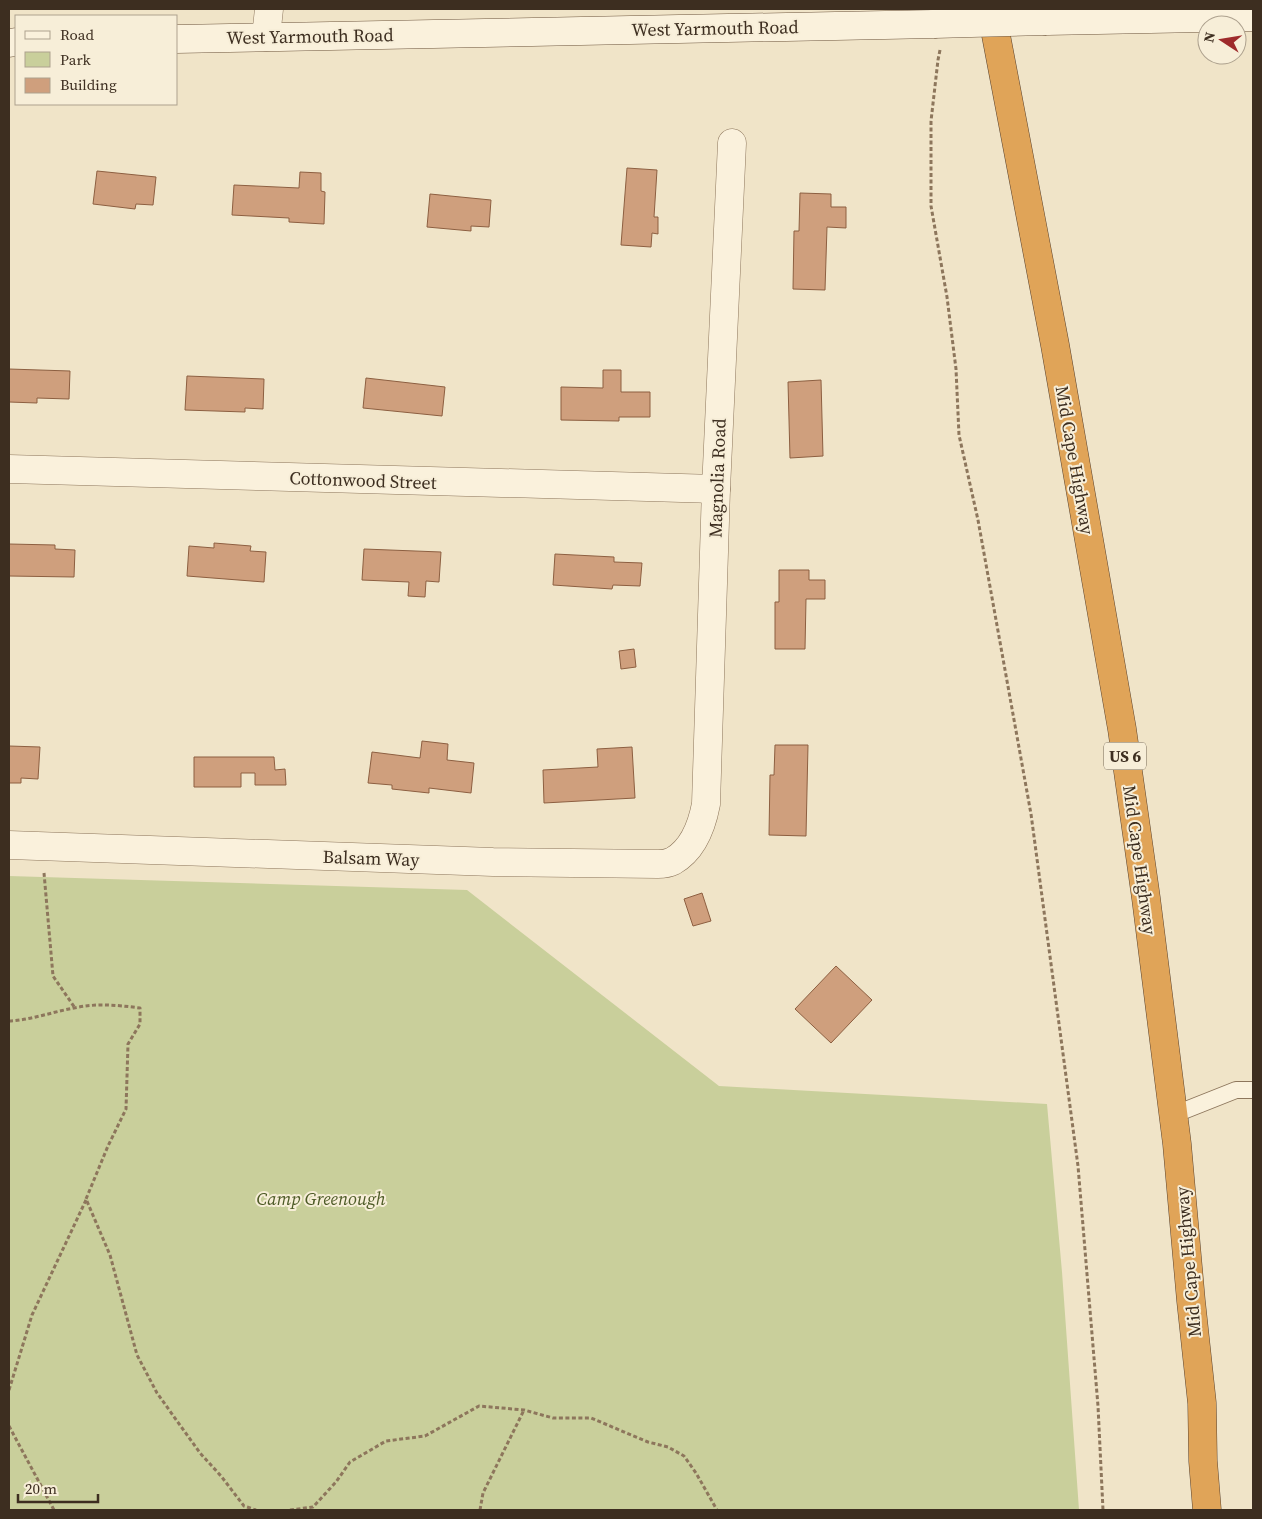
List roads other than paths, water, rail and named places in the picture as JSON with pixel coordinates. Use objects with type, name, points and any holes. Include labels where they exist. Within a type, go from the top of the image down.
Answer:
[{"type":"highway","name":"Mid Cape Highway","points":[[991,9],[1055,345],[1122,729],[1146,898],[1173,1115],[1202,1403],[1203,1461],[1207,1510]]},
{"type":"street","points":[[266,37],[269,9]]},
{"type":"street","name":"West Yarmouth Road","points":[[178,39],[1197,19]]},
{"type":"street","name":"Magnolia Road","points":[[704,813],[706,804],[716,489],[732,143]]},
{"type":"street","name":"Cottonwood Street","points":[[9,469],[716,489]]},
{"type":"street","name":"Balsam Way","points":[[9,845],[493,862],[658,864],[672,862],[689,847],[701,825],[704,813]]},
{"type":"lane","points":[[1173,1115],[1236,1090],[1253,1090]]},
{"type":"park label","name":"Camp Greenough","points":[[321,1198]]}]
